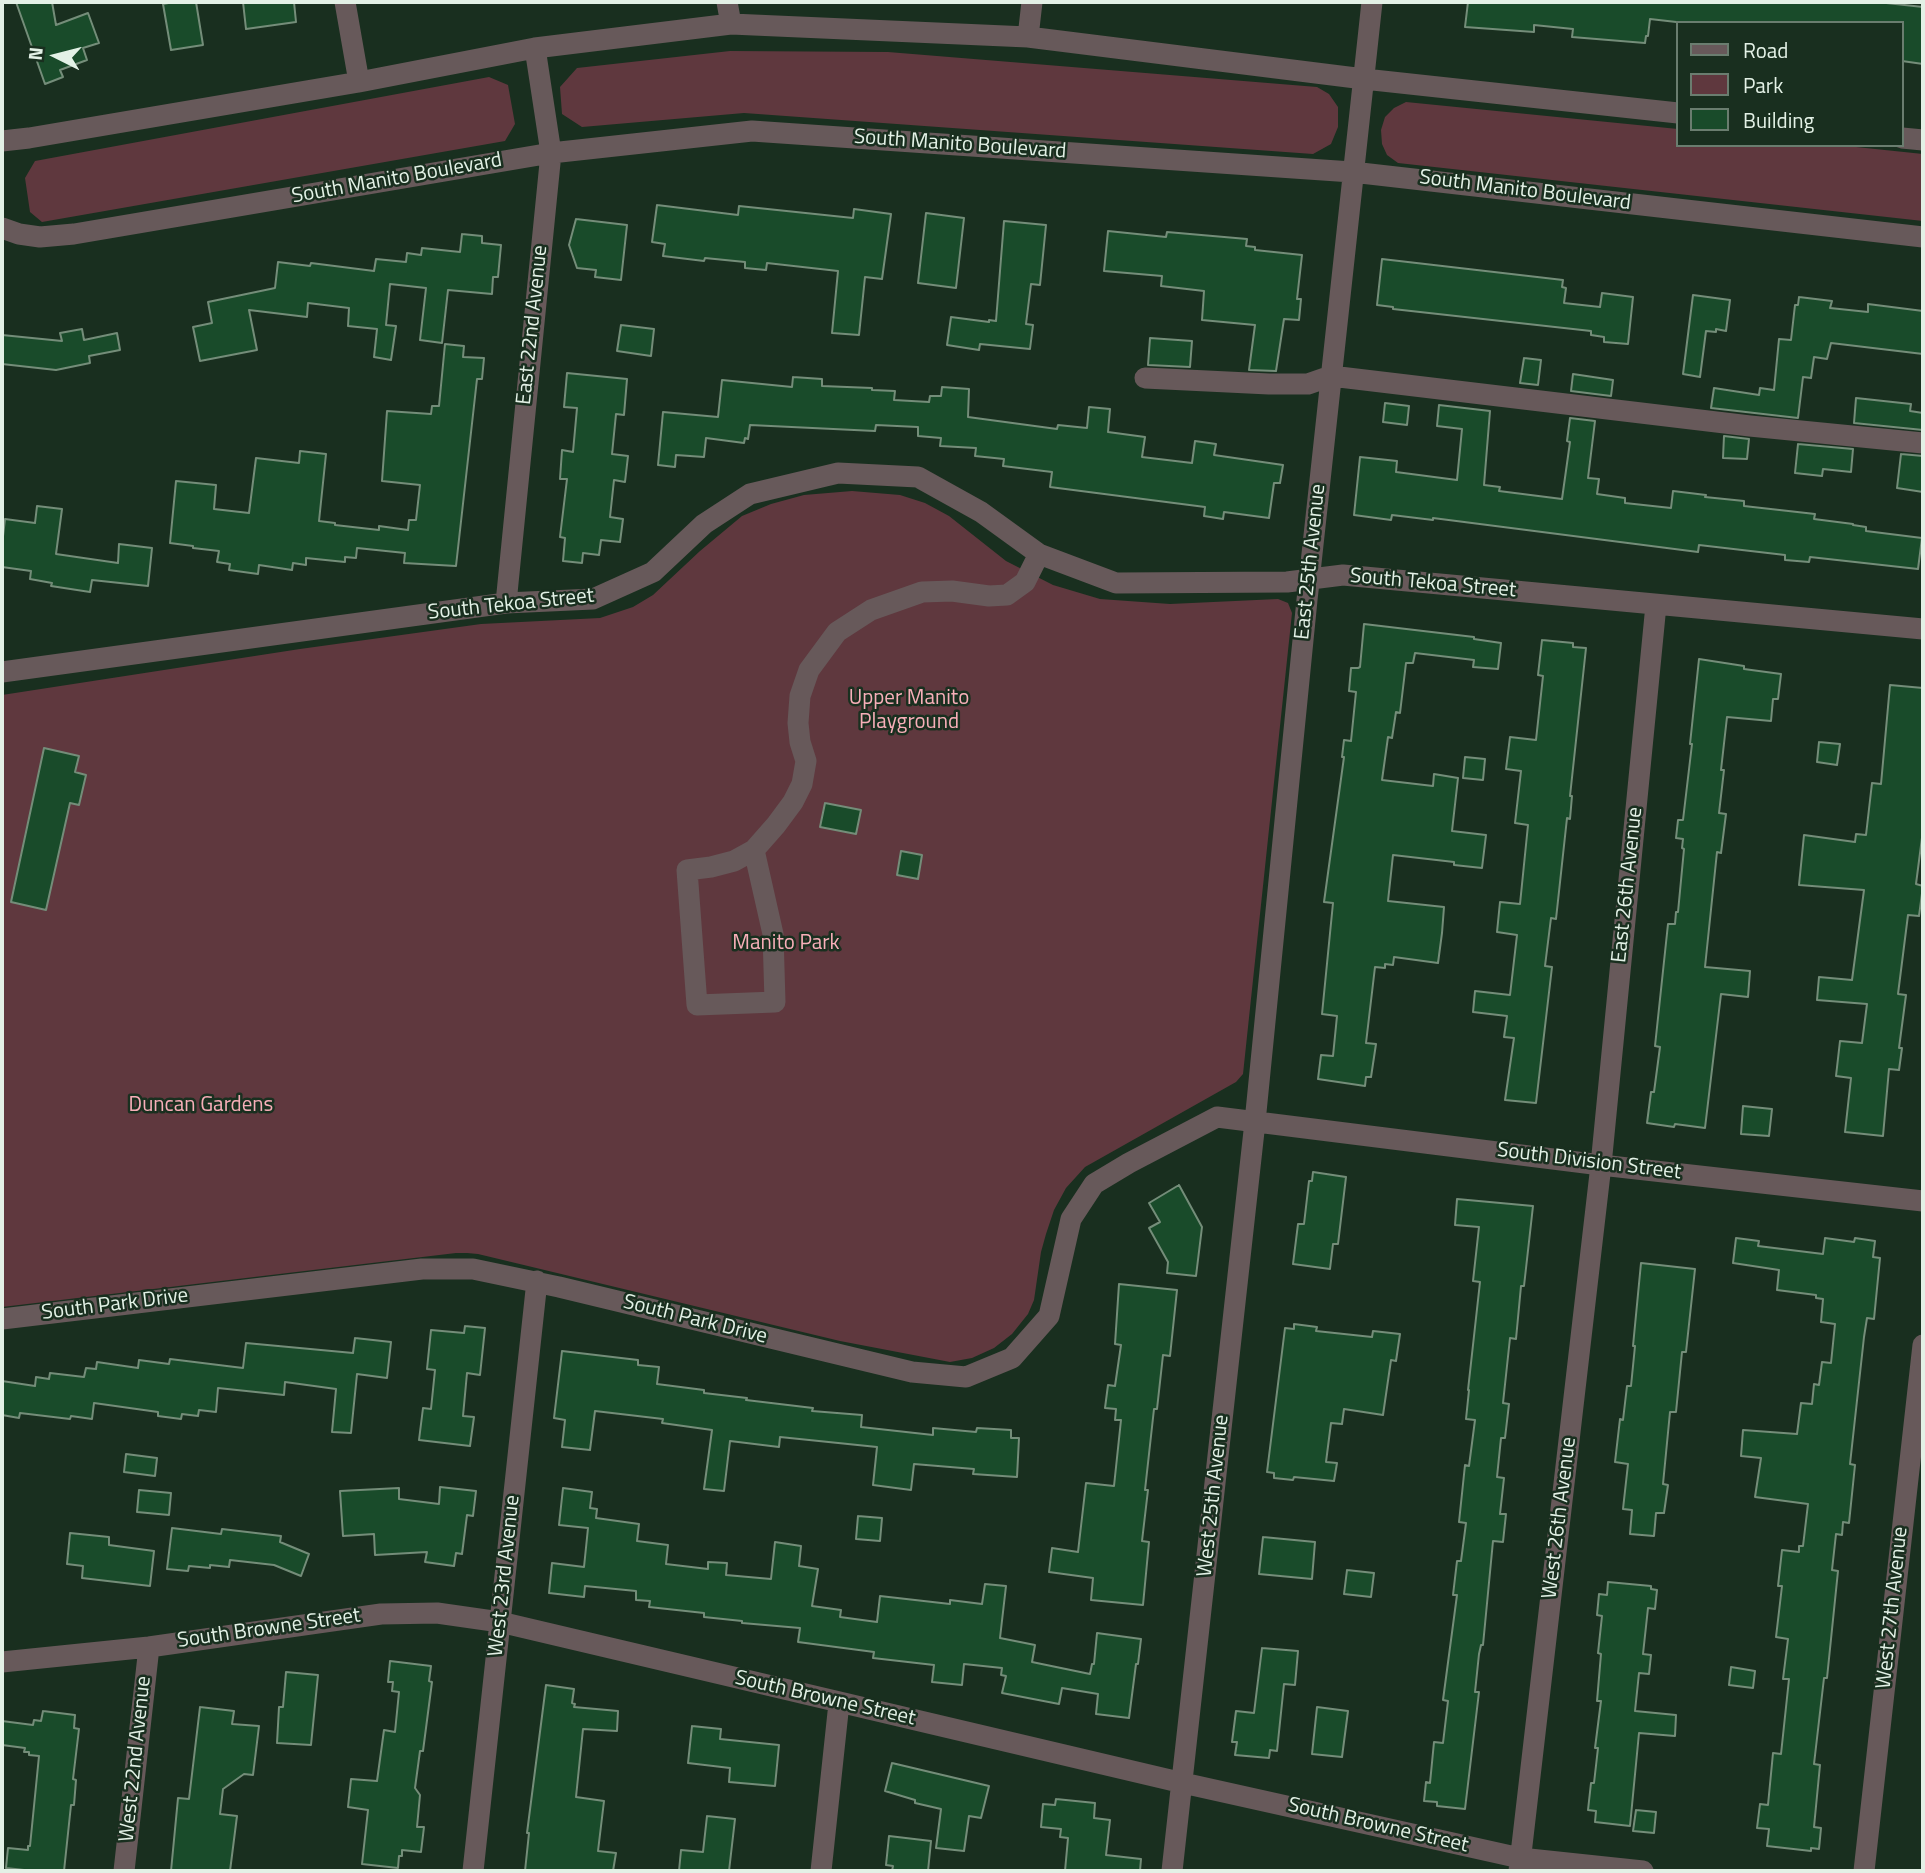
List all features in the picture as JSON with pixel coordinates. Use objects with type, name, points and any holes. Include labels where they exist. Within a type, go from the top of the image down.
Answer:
[{"type":"street","points":[[345,2],[359,82]]},
{"type":"street","points":[[727,2],[731,24]]},
{"type":"street","points":[[1028,37],[1032,2]]},
{"type":"street","name":"East 25th Avenue","points":[[1255,1122],[1352,172],[1372,2]]},
{"type":"street","points":[[2,141],[359,82],[535,48],[731,24],[1028,37],[1364,79],[1676,113]]},
{"type":"street","name":"East 22nd Avenue","points":[[506,603],[551,153],[535,48]]},
{"type":"street","name":"South Manito Boulevard","points":[[2,228],[40,237],[74,234],[551,153],[752,131],[1352,172],[1923,237]]},
{"type":"street","points":[[1904,138],[1923,140]]},
{"type":"street","points":[[1146,378],[1308,384],[1331,376],[1750,426],[1923,443]]},
{"type":"street","name":"South Tekoa Street","points":[[2,672],[506,603],[593,599],[653,572],[704,524],[750,494],[838,473],[918,477],[981,512],[1039,554],[1116,583],[1287,582],[1343,575],[1923,629]]},
{"type":"street","points":[[754,850],[773,934],[775,1002],[697,1005],[687,870],[734,861],[754,850],[793,802],[802,784],[806,761],[798,723],[800,696],[809,670],[837,632],[871,610],[922,592],[1007,595],[1025,582],[1039,554]]},
{"type":"street","name":"East 26th Avenue","points":[[1601,1165],[1656,605]]},
{"type":"street","name":"South Park Drive","points":[[2,1319],[422,1269],[473,1269],[912,1372],[966,1377],[1012,1358],[1049,1316],[1070,1219],[1094,1184],[1217,1117],[1255,1122]]},
{"type":"street","name":"South Division Street","points":[[1255,1122],[1923,1201]]},
{"type":"street","name":"West 25th Avenue","points":[[1172,1871],[1255,1122]]},
{"type":"street","name":"West 26th Avenue","points":[[1519,1865],[1601,1165]]},
{"type":"street","name":"West 23rd Avenue","points":[[473,1871],[537,1282]]},
{"type":"street","name":"West 27th Avenue","points":[[1864,1871],[1923,1345]]},
{"type":"street","name":"South Browne Street","points":[[2,1662],[149,1647],[381,1614],[437,1613],[500,1622],[1519,1865],[1643,1871]]},
{"type":"street","name":"West 22nd Avenue","points":[[124,1871],[149,1647]]},
{"type":"street","points":[[821,1871],[839,1703]]},
{"type":"green space","points":[[730,51],[888,52],[1317,87],[1329,94],[1338,107],[1338,127],[1331,144],[1313,154],[744,113],[582,127],[562,114],[560,87],[577,68]]},
{"type":"green space","points":[[489,77],[508,85],[515,124],[505,141],[42,222],[30,212],[25,178],[35,161]]},
{"type":"green space","points":[[1406,102],[1676,129],[1676,147],[1856,147],[1923,154],[1923,221],[1398,163],[1387,155],[1382,144],[1381,130],[1385,117]]},
{"type":"green space","name":"Manito Park","points":[[852,491],[900,495],[925,503],[949,516],[1006,561],[1053,585],[1100,599],[1170,604],[1278,599],[1288,603],[1292,613],[1243,1074],[1236,1082],[1085,1167],[1066,1188],[1054,1210],[1046,1234],[1034,1300],[1028,1314],[1012,1334],[994,1348],[972,1358],[950,1362],[840,1341],[467,1253],[2,1307],[2,695],[481,624],[600,618],[633,607],[653,595],[742,516],[804,495]]},
{"type":"building","points":[[16,2],[52,2],[56,25],[88,13],[99,43],[83,48],[87,60],[60,70],[63,77],[45,84]]},
{"type":"building","points":[[196,2],[203,45],[171,50],[163,4]]},
{"type":"building","points":[[243,2],[294,2],[296,22],[246,29]]},
{"type":"building","points":[[1468,2],[1877,2],[1923,7],[1923,64],[1904,61],[1904,21],[1676,22],[1650,19],[1645,43],[1572,37],[1573,29],[1534,25],[1534,32],[1465,27]]},
{"type":"building","points":[[657,205],[738,215],[739,206],[853,218],[854,209],[891,214],[882,279],[865,277],[859,335],[832,333],[838,271],[767,263],[766,270],[745,268],[745,262],[663,256],[665,244],[652,242]]},
{"type":"building","points":[[926,213],[964,218],[956,288],[918,283]]},
{"type":"building","points":[[576,219],[627,225],[621,280],[595,277],[596,270],[577,268],[569,245]]},
{"type":"building","points":[[1004,221],[1046,225],[1040,285],[1031,284],[1026,324],[1033,325],[1030,349],[980,344],[979,350],[947,345],[951,317],[996,321]]},
{"type":"building","points":[[1108,231],[1166,237],[1167,232],[1247,239],[1246,246],[1255,247],[1255,250],[1302,255],[1297,299],[1301,299],[1299,320],[1284,319],[1276,371],[1249,370],[1255,325],[1202,320],[1204,291],[1161,286],[1162,276],[1104,271]]},
{"type":"building","points":[[462,234],[482,236],[482,243],[501,245],[498,277],[493,277],[492,294],[448,290],[442,343],[420,340],[426,288],[390,284],[386,325],[396,326],[391,360],[374,357],[377,329],[348,326],[349,308],[308,303],[307,317],[249,310],[257,350],[200,361],[193,327],[212,323],[208,302],[275,288],[278,262],[374,271],[376,259],[406,262],[407,253],[421,255],[422,248],[460,252]]},
{"type":"building","points":[[1382,259],[1563,280],[1562,287],[1566,288],[1564,303],[1600,307],[1602,293],[1633,297],[1628,344],[1604,342],[1604,337],[1591,335],[1591,331],[1377,305]]},
{"type":"building","points":[[1693,295],[1730,300],[1726,331],[1706,331],[1700,377],[1683,374]]},
{"type":"building","points":[[1799,297],[1832,301],[1830,308],[1868,312],[1868,304],[1923,311],[1923,354],[1831,343],[1827,359],[1814,357],[1811,378],[1803,377],[1798,418],[1711,408],[1714,388],[1759,395],[1760,388],[1774,390],[1779,339],[1791,340],[1795,305],[1798,305]]},
{"type":"building","points":[[621,325],[654,329],[651,356],[617,351]]},
{"type":"building","points":[[82,329],[84,340],[117,333],[120,350],[89,356],[90,363],[56,370],[2,364],[2,335],[62,341],[60,333]]},
{"type":"building","points":[[1150,338],[1192,341],[1190,367],[1148,365]]},
{"type":"building","points":[[445,344],[464,346],[463,357],[484,358],[482,379],[477,379],[456,566],[404,563],[405,553],[357,548],[356,558],[345,557],[345,562],[306,558],[306,565],[293,563],[292,570],[259,565],[258,574],[229,570],[230,564],[217,562],[219,551],[170,543],[176,481],[216,485],[214,509],[249,513],[256,458],[299,463],[300,451],[326,454],[319,521],[379,530],[379,526],[408,530],[409,520],[416,520],[420,485],[382,481],[387,411],[431,414],[432,406],[439,406]]},
{"type":"building","points":[[1524,358],[1541,360],[1538,385],[1520,383]]},
{"type":"building","points":[[567,373],[627,379],[624,415],[616,414],[612,454],[628,456],[625,482],[614,480],[610,517],[623,519],[620,542],[601,540],[599,555],[583,553],[582,563],[563,561],[565,538],[560,537],[567,479],[560,479],[562,450],[573,452],[577,408],[564,407]]},
{"type":"building","points":[[1573,374],[1613,380],[1611,396],[1571,391]]},
{"type":"building","points":[[793,377],[822,379],[822,386],[895,391],[894,400],[929,402],[930,396],[941,396],[942,387],[969,389],[968,417],[1057,429],[1058,425],[1087,428],[1089,407],[1110,409],[1108,432],[1145,437],[1142,457],[1192,463],[1195,441],[1216,444],[1214,455],[1283,465],[1280,483],[1274,483],[1269,518],[1224,512],[1223,519],[1204,516],[1205,507],[1050,487],[1052,472],[1003,466],[1004,459],[975,456],[976,448],[940,446],[941,438],[918,436],[918,427],[876,425],[875,431],[750,425],[748,439],[745,438],[744,443],[706,438],[704,457],[676,455],[675,467],[658,465],[663,412],[718,417],[722,380],[792,387]]},
{"type":"building","points":[[1856,398],[1911,404],[1910,411],[1923,413],[1923,430],[1854,423]]},
{"type":"building","points":[[1385,403],[1409,406],[1407,425],[1383,422]]},
{"type":"building","points":[[1439,405],[1490,411],[1484,485],[1500,487],[1499,491],[1562,499],[1570,442],[1567,441],[1570,418],[1595,421],[1588,478],[1599,479],[1597,494],[1625,498],[1625,503],[1671,508],[1673,491],[1706,495],[1705,497],[1744,501],[1744,506],[1815,514],[1814,519],[1866,527],[1866,531],[1922,538],[1918,569],[1810,557],[1809,562],[1785,560],[1785,555],[1699,545],[1698,552],[1433,518],[1392,515],[1391,520],[1354,515],[1360,457],[1397,461],[1396,472],[1457,480],[1462,429],[1437,426]]},
{"type":"building","points":[[1724,436],[1749,439],[1747,459],[1723,458]]},
{"type":"building","points":[[1798,444],[1853,449],[1851,472],[1823,469],[1822,476],[1795,473]]},
{"type":"building","points":[[1901,454],[1923,456],[1923,492],[1897,488]]},
{"type":"building","points":[[37,506],[62,509],[56,554],[118,563],[119,544],[152,548],[148,586],[92,580],[90,592],[51,586],[52,583],[30,579],[31,571],[2,567],[5,519],[35,523]]},
{"type":"building","points":[[1364,624],[1474,637],[1501,643],[1498,669],[1473,667],[1474,660],[1415,653],[1413,663],[1406,663],[1400,713],[1396,712],[1392,738],[1388,737],[1382,780],[1433,786],[1434,774],[1458,778],[1452,831],[1486,835],[1482,868],[1393,855],[1388,901],[1444,907],[1442,933],[1438,963],[1394,957],[1393,965],[1375,967],[1366,1043],[1376,1044],[1371,1077],[1366,1077],[1365,1086],[1318,1079],[1321,1055],[1333,1056],[1337,1016],[1322,1014],[1333,903],[1324,902],[1344,740],[1351,741],[1356,692],[1349,691],[1351,668],[1360,667]]},
{"type":"building","points":[[1542,640],[1573,643],[1573,647],[1586,648],[1570,796],[1570,819],[1567,818],[1556,919],[1551,918],[1545,966],[1552,967],[1536,1103],[1505,1100],[1514,1038],[1504,1037],[1507,1016],[1473,1012],[1475,991],[1510,995],[1517,935],[1497,932],[1500,902],[1520,904],[1528,825],[1515,823],[1521,771],[1506,769],[1510,737],[1536,740],[1543,676],[1538,675]]},
{"type":"building","points":[[1699,659],[1781,674],[1778,699],[1773,699],[1771,721],[1727,717],[1719,813],[1726,814],[1721,853],[1717,852],[1705,967],[1750,971],[1748,997],[1721,994],[1705,1128],[1647,1123],[1660,1047],[1655,1046],[1668,924],[1675,924],[1678,912],[1684,849],[1683,839],[1676,838],[1678,820],[1683,820]]},
{"type":"building","points":[[1890,685],[1923,688],[1923,830],[1916,884],[1923,886],[1919,916],[1908,915],[1898,994],[1906,995],[1899,1048],[1902,1048],[1899,1070],[1889,1069],[1883,1136],[1845,1132],[1851,1078],[1836,1076],[1840,1041],[1862,1043],[1867,1004],[1817,1000],[1819,977],[1852,980],[1864,890],[1799,885],[1804,835],[1855,842],[1856,834],[1866,835],[1872,783],[1881,784]]},
{"type":"building","points":[[1819,742],[1840,744],[1837,765],[1817,762]]},
{"type":"building","points":[[44,748],[79,756],[75,772],[86,775],[79,805],[70,803],[46,910],[11,902]]},
{"type":"building","points":[[1465,757],[1485,759],[1483,780],[1463,778]]},
{"type":"building","points":[[825,803],[861,810],[856,834],[820,827]]},
{"type":"building","points":[[901,851],[922,855],[918,879],[897,875]]},
{"type":"building","points":[[1743,1106],[1772,1109],[1769,1136],[1741,1134]]},
{"type":"building","points":[[1313,1172],[1346,1177],[1338,1244],[1333,1244],[1330,1269],[1293,1264],[1298,1224],[1304,1224],[1309,1181],[1312,1181]]},
{"type":"building","points":[[1179,1185],[1202,1227],[1196,1276],[1167,1273],[1168,1262],[1149,1228],[1160,1222],[1149,1203]]},
{"type":"building","points":[[1457,1199],[1533,1206],[1516,1339],[1510,1338],[1503,1403],[1509,1404],[1505,1438],[1501,1438],[1497,1477],[1504,1478],[1500,1514],[1506,1514],[1503,1542],[1493,1541],[1483,1645],[1479,1654],[1475,1692],[1479,1692],[1465,1809],[1437,1806],[1437,1802],[1424,1801],[1426,1782],[1430,1783],[1434,1742],[1443,1743],[1448,1701],[1443,1700],[1457,1595],[1453,1595],[1457,1561],[1461,1561],[1466,1523],[1459,1522],[1465,1465],[1469,1466],[1475,1420],[1466,1419],[1480,1282],[1473,1281],[1479,1227],[1455,1225]]},
{"type":"building","points":[[1736,1238],[1759,1241],[1758,1246],[1823,1254],[1825,1238],[1854,1242],[1855,1238],[1875,1241],[1873,1257],[1880,1258],[1874,1319],[1867,1318],[1864,1337],[1850,1464],[1855,1465],[1849,1523],[1843,1522],[1842,1535],[1836,1534],[1832,1570],[1838,1571],[1827,1678],[1824,1678],[1814,1764],[1820,1765],[1814,1827],[1821,1828],[1819,1849],[1811,1848],[1811,1851],[1767,1846],[1769,1829],[1757,1828],[1760,1804],[1768,1805],[1773,1753],[1781,1754],[1789,1679],[1783,1679],[1788,1639],[1776,1637],[1782,1586],[1778,1586],[1782,1550],[1799,1552],[1799,1546],[1803,1546],[1808,1504],[1755,1497],[1761,1458],[1741,1456],[1743,1430],[1797,1434],[1801,1403],[1812,1404],[1814,1384],[1819,1385],[1822,1362],[1831,1363],[1835,1324],[1821,1322],[1823,1299],[1816,1298],[1816,1295],[1777,1290],[1779,1270],[1733,1263]]},
{"type":"building","points":[[1641,1263],[1695,1269],[1676,1412],[1670,1412],[1663,1484],[1668,1485],[1664,1513],[1656,1513],[1654,1536],[1630,1534],[1632,1510],[1623,1509],[1628,1464],[1615,1462],[1620,1419],[1623,1420],[1627,1386],[1631,1386]]},
{"type":"building","points":[[1119,1284],[1177,1290],[1170,1356],[1163,1355],[1157,1409],[1154,1409],[1145,1490],[1148,1490],[1142,1541],[1149,1542],[1143,1605],[1091,1600],[1093,1578],[1049,1572],[1052,1548],[1078,1552],[1086,1483],[1114,1486],[1121,1420],[1115,1420],[1116,1409],[1105,1408],[1108,1385],[1115,1386],[1121,1345],[1115,1344]]},
{"type":"building","points":[[1294,1324],[1317,1327],[1316,1331],[1372,1337],[1373,1331],[1400,1334],[1396,1361],[1391,1360],[1383,1415],[1344,1409],[1342,1424],[1331,1423],[1326,1462],[1337,1463],[1334,1481],[1274,1478],[1274,1473],[1267,1472],[1285,1328],[1294,1329]]},
{"type":"building","points":[[465,1326],[485,1328],[480,1375],[467,1373],[463,1416],[474,1417],[470,1446],[419,1440],[423,1408],[431,1409],[435,1370],[427,1369],[431,1330],[464,1333]]},
{"type":"building","points":[[355,1338],[391,1342],[387,1378],[357,1374],[351,1433],[332,1432],[336,1389],[285,1382],[284,1395],[218,1388],[216,1412],[199,1410],[198,1416],[182,1414],[181,1419],[158,1416],[158,1412],[94,1403],[92,1419],[20,1413],[19,1418],[2,1415],[2,1381],[35,1386],[36,1377],[49,1379],[50,1373],[84,1377],[86,1368],[96,1369],[97,1362],[138,1368],[139,1360],[169,1364],[170,1359],[243,1368],[246,1343],[353,1353]]},
{"type":"building","points":[[562,1351],[638,1360],[638,1365],[659,1367],[657,1384],[704,1390],[704,1393],[747,1398],[746,1400],[813,1408],[812,1411],[862,1415],[861,1427],[933,1435],[933,1428],[976,1432],[977,1428],[1011,1430],[1011,1438],[1019,1438],[1017,1477],[973,1474],[974,1469],[914,1464],[911,1490],[873,1485],[877,1447],[780,1437],[779,1447],[730,1441],[724,1491],[704,1489],[712,1430],[662,1423],[663,1419],[595,1411],[590,1450],[562,1447],[565,1420],[554,1418]]},
{"type":"building","points":[[126,1454],[157,1458],[155,1476],[124,1472]]},
{"type":"building","points":[[440,1487],[476,1491],[473,1516],[467,1515],[462,1554],[456,1553],[454,1566],[425,1562],[427,1552],[375,1555],[374,1534],[343,1536],[340,1491],[399,1488],[399,1499],[439,1504]]},
{"type":"building","points":[[563,1488],[592,1492],[590,1508],[597,1509],[596,1518],[639,1524],[637,1541],[668,1545],[666,1564],[708,1569],[708,1562],[727,1563],[726,1575],[771,1579],[775,1542],[801,1546],[799,1566],[818,1569],[812,1606],[841,1610],[840,1617],[877,1622],[880,1596],[950,1604],[950,1600],[982,1604],[985,1584],[1006,1586],[1000,1638],[1035,1645],[1032,1662],[1090,1674],[1094,1664],[1097,1633],[1141,1639],[1129,1718],[1096,1714],[1098,1694],[1062,1688],[1059,1704],[1002,1693],[1006,1676],[1001,1675],[1002,1668],[964,1664],[962,1685],[932,1682],[934,1665],[873,1658],[874,1652],[798,1642],[800,1628],[742,1623],[704,1617],[704,1613],[649,1607],[650,1601],[636,1600],[636,1591],[585,1586],[584,1597],[549,1593],[552,1563],[584,1567],[588,1528],[559,1525]]},
{"type":"building","points":[[139,1490],[171,1493],[169,1515],[137,1512]]},
{"type":"building","points":[[858,1516],[882,1518],[880,1541],[856,1539]]},
{"type":"building","points":[[172,1528],[221,1534],[222,1529],[281,1536],[280,1542],[309,1554],[301,1576],[274,1565],[230,1560],[229,1567],[189,1566],[188,1571],[167,1569]]},
{"type":"building","points":[[70,1533],[109,1537],[109,1545],[154,1551],[150,1586],[82,1578],[83,1566],[67,1564]]},
{"type":"building","points":[[1263,1537],[1315,1542],[1312,1579],[1259,1574]]},
{"type":"building","points":[[1347,1570],[1374,1573],[1371,1597],[1344,1594]]},
{"type":"building","points":[[1608,1582],[1651,1586],[1651,1589],[1657,1590],[1655,1609],[1648,1608],[1643,1654],[1651,1655],[1649,1674],[1639,1673],[1635,1711],[1676,1715],[1675,1736],[1639,1733],[1630,1826],[1595,1822],[1596,1811],[1588,1810],[1591,1783],[1594,1783],[1601,1701],[1597,1701],[1602,1616],[1597,1615],[1599,1594],[1607,1595]]},
{"type":"building","points":[[1262,1648],[1298,1651],[1295,1685],[1284,1684],[1277,1751],[1270,1750],[1269,1758],[1235,1755],[1237,1742],[1232,1742],[1236,1711],[1254,1713]]},
{"type":"building","points":[[390,1661],[431,1666],[429,1681],[432,1682],[415,1788],[420,1795],[417,1827],[424,1827],[421,1852],[402,1850],[398,1868],[362,1864],[368,1810],[348,1807],[351,1779],[377,1781],[384,1730],[395,1732],[399,1692],[392,1691],[393,1682],[388,1682]]},
{"type":"building","points":[[1731,1667],[1755,1671],[1753,1688],[1729,1685]]},
{"type":"building","points":[[286,1672],[318,1675],[311,1745],[277,1743],[279,1707],[283,1707]]},
{"type":"building","points":[[546,1685],[574,1689],[574,1707],[618,1711],[617,1731],[583,1729],[576,1797],[604,1801],[598,1851],[616,1853],[613,1871],[525,1871],[527,1833]]},
{"type":"building","points":[[200,1707],[234,1711],[232,1724],[259,1726],[253,1775],[244,1774],[223,1789],[220,1814],[237,1816],[230,1871],[171,1871],[178,1798],[189,1799]]},
{"type":"building","points":[[1317,1707],[1348,1711],[1342,1757],[1312,1754]]},
{"type":"building","points":[[43,1711],[75,1715],[74,1728],[79,1729],[73,1779],[76,1780],[74,1805],[71,1805],[64,1871],[6,1868],[8,1848],[28,1850],[30,1846],[39,1756],[29,1755],[29,1752],[24,1752],[25,1748],[2,1745],[2,1721],[33,1725],[34,1720],[41,1721]]},
{"type":"building","points":[[692,1726],[721,1729],[720,1739],[779,1745],[775,1786],[729,1782],[730,1768],[688,1763]]},
{"type":"building","points":[[892,1763],[989,1786],[981,1818],[969,1816],[964,1851],[936,1848],[941,1809],[915,1803],[915,1800],[885,1791]]},
{"type":"building","points":[[1056,1799],[1095,1803],[1094,1818],[1110,1820],[1106,1855],[1141,1859],[1140,1871],[1065,1871],[1068,1838],[1060,1837],[1061,1829],[1041,1827],[1043,1804],[1055,1805]]},
{"type":"building","points":[[1636,1810],[1656,1812],[1654,1833],[1633,1831]]},
{"type":"building","points":[[707,1816],[735,1819],[729,1871],[679,1871],[681,1850],[703,1852]]},
{"type":"building","points":[[889,1836],[931,1841],[928,1871],[892,1871],[893,1866],[886,1865]]},
{"type":"park label","name":"Upper Manito Playground","points":[[909,711]]},
{"type":"park label","name":"Duncan Gardens","points":[[201,1106]]}]
